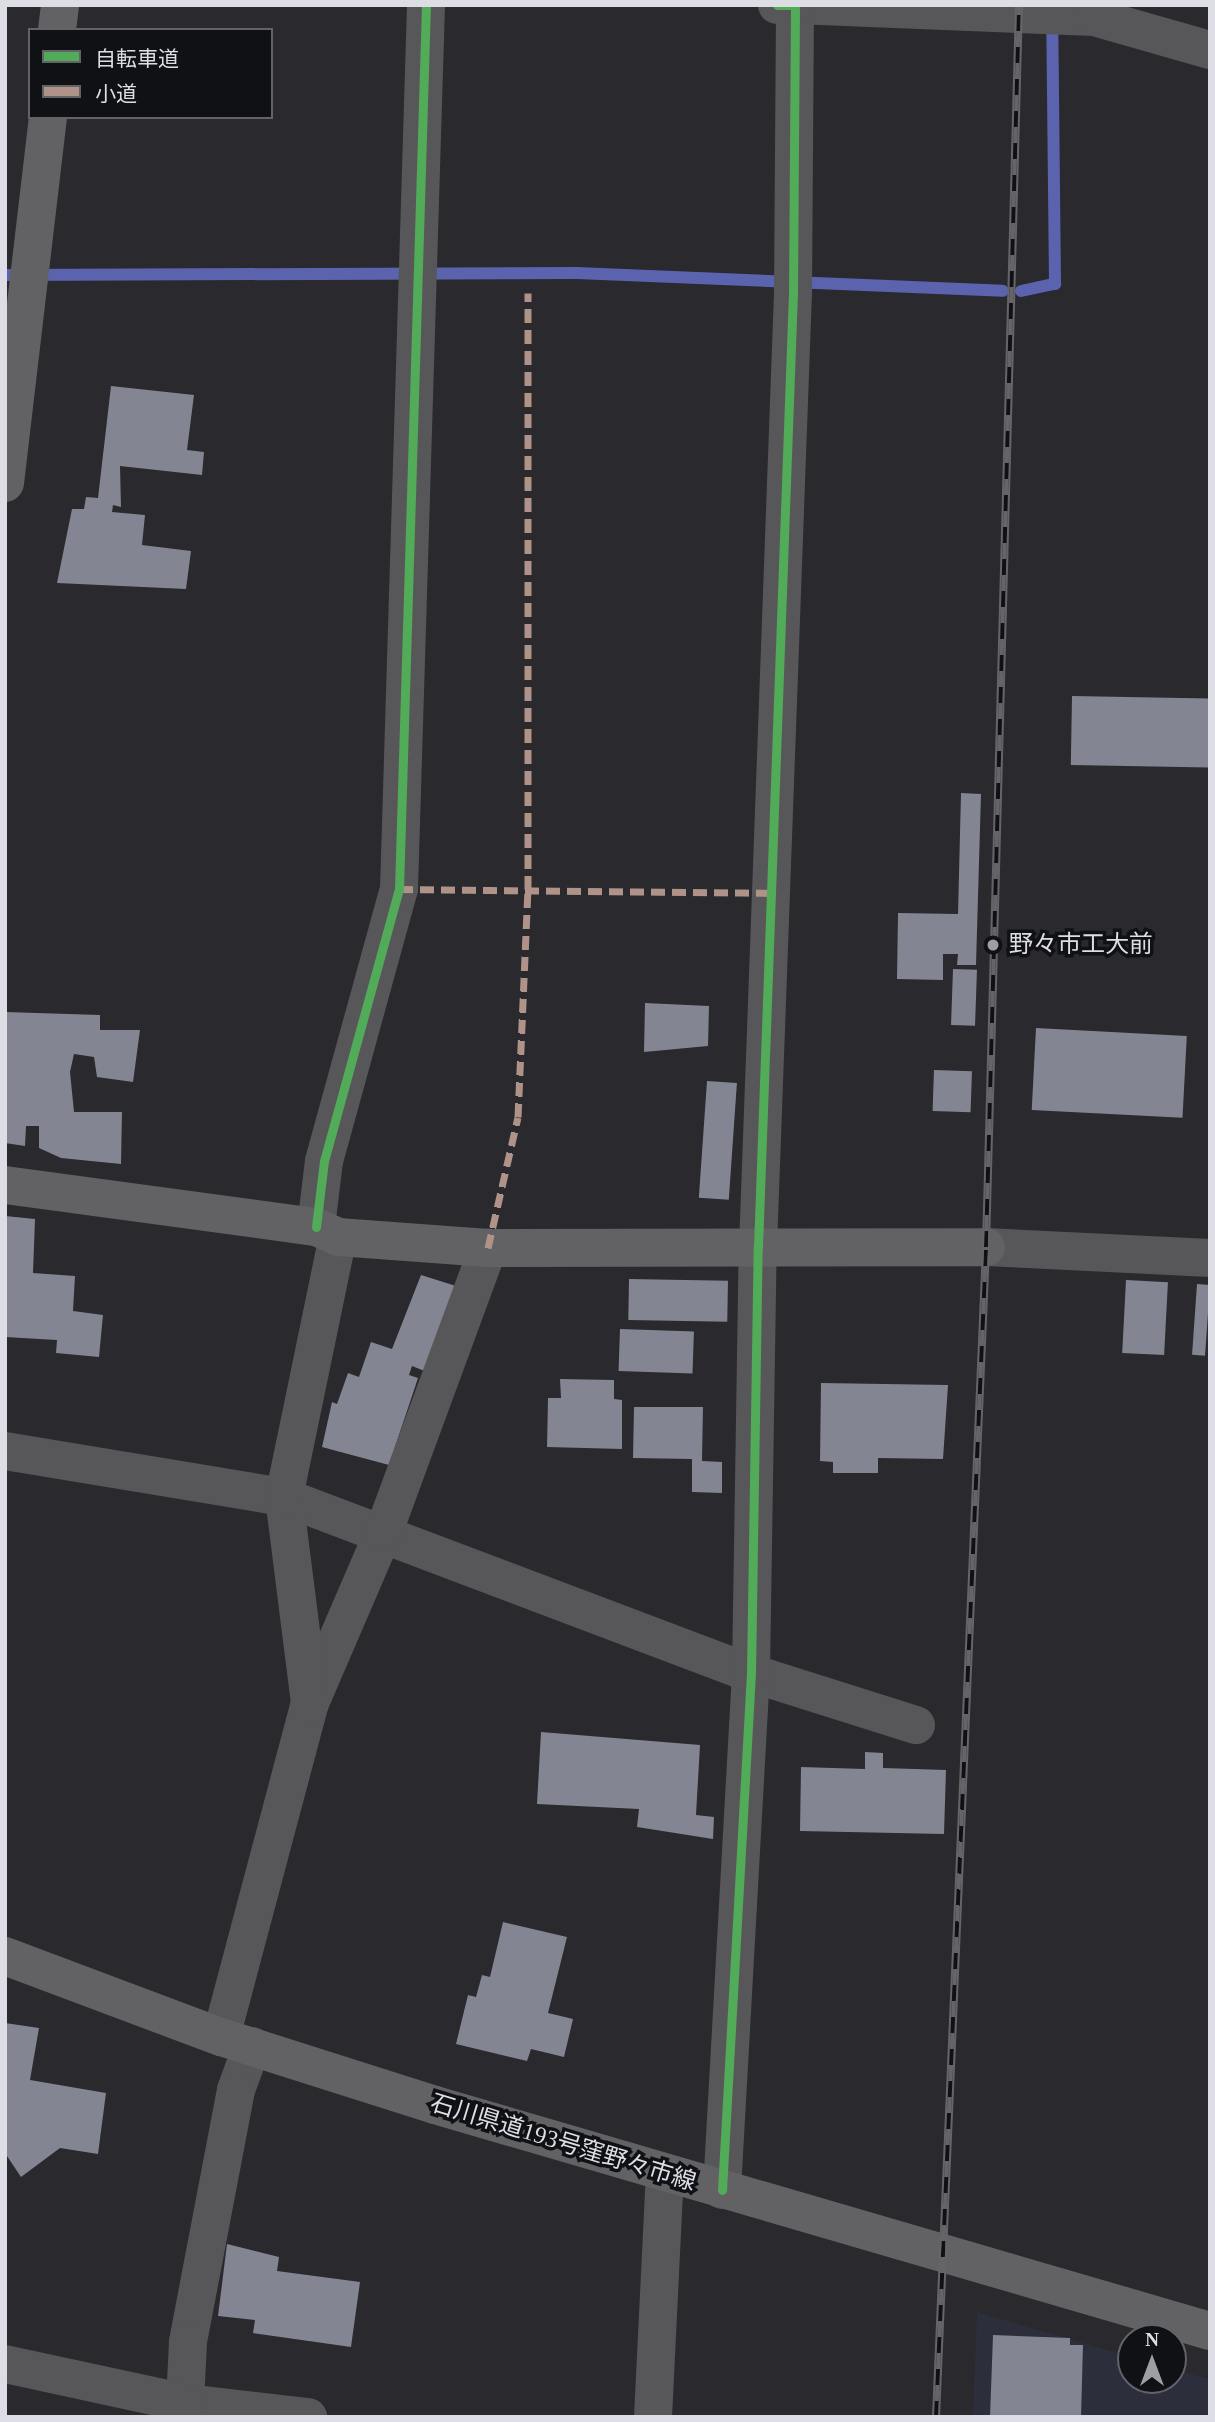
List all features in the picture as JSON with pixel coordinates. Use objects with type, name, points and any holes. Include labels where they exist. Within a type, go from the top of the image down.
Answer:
[{"type":"street","points":[[57,28],[60,5]]},
{"type":"street","points":[[310,1703],[284,1497],[327,1232],[324,1161],[398,889],[426,5]]},
{"type":"street","points":[[777,5],[1031,15],[1087,13],[1210,50]]},
{"type":"street","points":[[722,2190],[751,1673],[758,1247],[793,276],[794,5]]},
{"type":"street","points":[[5,483],[48,119]]},
{"type":"street","points":[[5,1185],[327,1232],[488,1248],[986,1247],[1210,1258]]},
{"type":"street","points":[[209,2409],[188,2342],[236,2090],[236,2041],[310,1703],[384,1531],[488,1248]]},
{"type":"street","points":[[5,1451],[284,1497],[384,1531],[751,1673],[916,1725]]},
{"type":"street","name":"石川県道193号窪野々市線","points":[[5,1956],[236,2041],[665,2174],[1210,2331]]},
{"type":"street","points":[[653,2417],[665,2174]]},
{"type":"street","points":[[5,2364],[209,2409],[307,2417]]},
{"type":"shaded area","points":[[977,2312],[1117,2353],[1117,2394],[1187,2394],[1187,2373],[1210,2379],[1210,2417],[973,2417]]},
{"type":"building","points":[[111,386],[194,395],[187,450],[204,452],[202,475],[120,466],[121,507],[113,505],[112,512],[145,515],[142,545],[191,551],[186,589],[57,583],[72,509],[84,509],[86,497],[98,498]]},
{"type":"building","points":[[1072,696],[1210,698],[1209,767],[1071,765]]},
{"type":"building","points":[[961,793],[981,794],[976,965],[957,965],[958,954],[943,954],[943,980],[897,979],[898,913],[958,914]]},
{"type":"building","points":[[953,969],[977,970],[975,1026],[951,1025]]},
{"type":"building","points":[[645,1003],[709,1006],[708,1046],[644,1052]]},
{"type":"building","points":[[5,1012],[100,1015],[100,1030],[140,1030],[133,1082],[97,1077],[94,1057],[74,1054],[70,1072],[74,1112],[122,1112],[121,1164],[61,1158],[39,1148],[39,1126],[26,1126],[25,1146],[5,1143]]},
{"type":"building","points":[[1036,1028],[1187,1036],[1183,1118],[1032,1110]]},
{"type":"building","points":[[934,1070],[972,1071],[971,1112],[933,1111]]},
{"type":"building","points":[[707,1081],[737,1083],[729,1200],[699,1198]]},
{"type":"building","points":[[5,1216],[35,1219],[33,1273],[75,1276],[73,1311],[103,1315],[99,1357],[56,1353],[57,1340],[5,1337]]},
{"type":"building","points":[[421,1275],[456,1286],[427,1372],[412,1366],[409,1375],[418,1378],[389,1465],[322,1447],[332,1402],[337,1404],[348,1373],[359,1377],[371,1342],[392,1349]]},
{"type":"building","points":[[629,1279],[728,1281],[727,1322],[628,1320]]},
{"type":"building","points":[[1126,1280],[1168,1282],[1164,1355],[1122,1353]]},
{"type":"building","points":[[1197,1284],[1210,1285],[1205,1356],[1192,1355]]},
{"type":"building","points":[[620,1329],[694,1332],[692,1374],[619,1371]]},
{"type":"building","points":[[560,1379],[614,1380],[614,1399],[622,1400],[622,1449],[547,1447],[548,1398],[561,1398]]},
{"type":"building","points":[[821,1383],[948,1385],[943,1459],[878,1458],[878,1473],[833,1473],[833,1462],[820,1461]]},
{"type":"building","points":[[634,1407],[703,1407],[702,1461],[722,1462],[722,1493],[692,1492],[692,1459],[633,1458]]},
{"type":"building","points":[[541,1732],[700,1745],[696,1815],[714,1817],[713,1839],[637,1827],[639,1809],[537,1804]]},
{"type":"building","points":[[865,1752],[883,1753],[883,1768],[946,1770],[944,1834],[800,1831],[801,1767],[865,1769]]},
{"type":"building","points":[[503,1922],[567,1937],[548,2013],[573,2019],[564,2057],[531,2049],[527,2061],[456,2044],[468,1995],[476,1997],[482,1975],[490,1977]]},
{"type":"building","points":[[5,2023],[39,2028],[30,2080],[106,2093],[98,2154],[60,2148],[21,2177],[5,2153]]},
{"type":"building","points":[[227,2244],[279,2257],[277,2271],[360,2282],[351,2347],[253,2333],[255,2320],[218,2316]]},
{"type":"building","points":[[993,2335],[1070,2338],[1070,2345],[1083,2345],[1081,2417],[990,2417]]},
{"type":"waterway","points":[[1021,291],[1055,284],[1052,18]]},
{"type":"waterway","points":[[5,275],[577,273],[1003,291]]},
{"type":"railway","points":[[936,2417],[986,1247],[1019,5]]},
{"type":"marked path","points":[[488,1248],[518,1117],[528,889],[528,293]]},
{"type":"marked path","points":[[399,889],[771,893]]},
{"type":"cycle path","points":[[316,1227],[324,1161],[399,889],[426,5]]},
{"type":"cycle path","points":[[722,2190],[751,1673],[758,1247],[793,294],[795,5],[777,5]]},
{"type":"place","name":"野々市工大前","points":[[993,945]]}]
